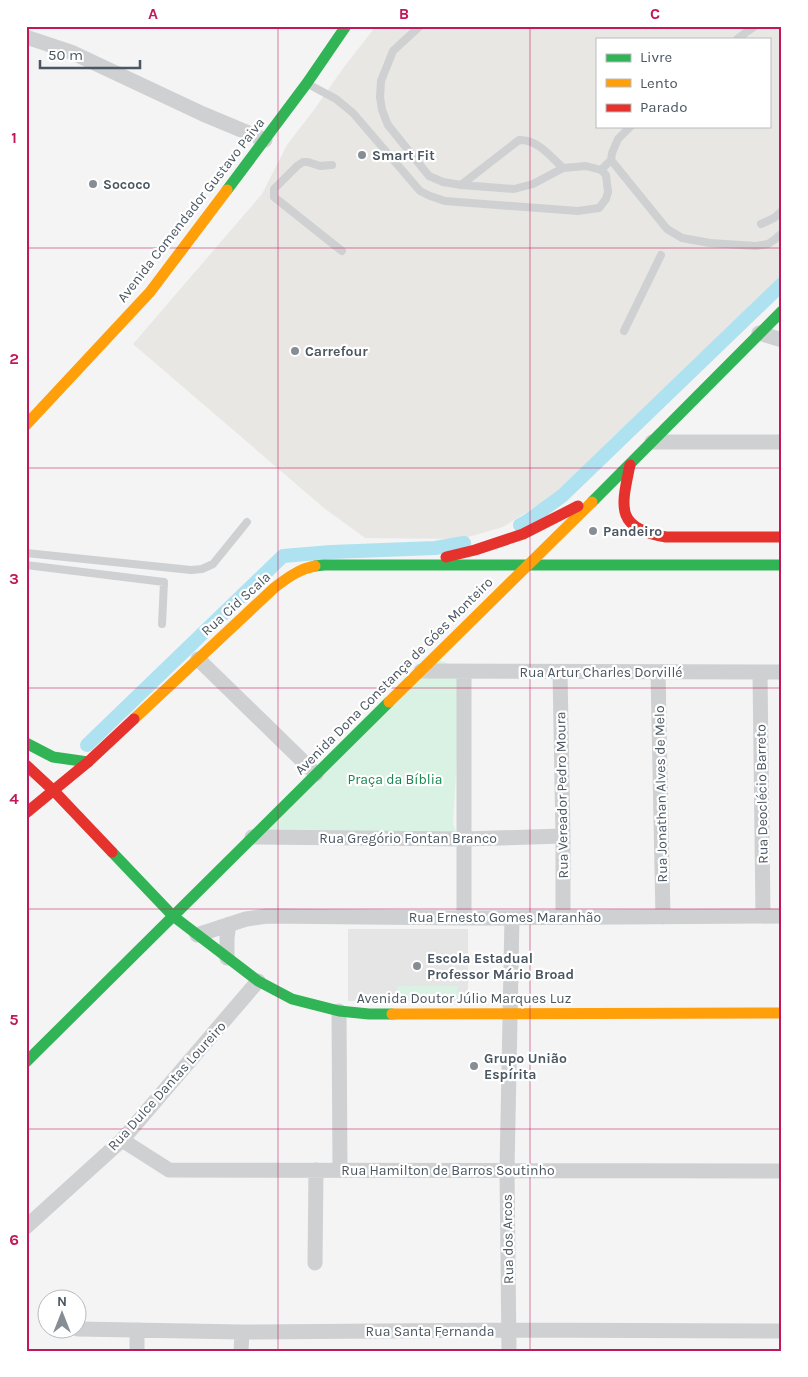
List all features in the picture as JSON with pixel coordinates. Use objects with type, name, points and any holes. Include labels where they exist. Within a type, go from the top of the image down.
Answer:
[{"type":"main road","name":"Avenida Comendador Gustavo Paiva","points":[[26,425],[150,292],[307,84],[346,26]]},
{"type":"main road","name":"Avenida Dona Constança de Góes Monteiro","points":[[26,1062],[630,465],[782,311]]},
{"type":"main road","points":[[630,465],[624,506],[630,526],[641,532],[651,536],[666,537],[782,537]]},
{"type":"main road","points":[[414,564],[475,550],[523,534],[600,494]]},
{"type":"main road","points":[[666,537],[667,564]]},
{"type":"main road","name":"Rua Cid Scala","points":[[26,813],[88,762],[274,588],[304,568],[324,565],[414,564],[526,566],[782,565]]},
{"type":"main road","points":[[26,743],[53,757],[88,762]]},
{"type":"main road","name":"Avenida Doutor Júlio Marques Luz","points":[[26,765],[54,791],[173,916],[258,981],[292,999],[339,1011],[369,1014],[782,1012]]},
{"type":"street","points":[[26,37],[70,52],[203,114],[265,140]]},
{"type":"street","points":[[760,333],[782,340]]},
{"type":"street","points":[[652,442],[782,442]]},
{"type":"street","points":[[198,659],[316,774]]},
{"type":"street","name":"Rua Artur Charles Dorvillé","points":[[421,671],[782,672]]},
{"type":"street","points":[[464,672],[464,918]]},
{"type":"street","name":"Rua Vereador Pedro Moura","points":[[560,672],[563,917]]},
{"type":"street","name":"Rua Jonathan Alves de Melo","points":[[658,672],[663,917]]},
{"type":"street","name":"Rua Deoclécio Barreto","points":[[760,672],[764,916]]},
{"type":"street","name":"Rua Gregório Fontan Branco","points":[[252,837],[465,839],[563,836]]},
{"type":"street","name":"Rua Ernesto Gomes Maranhão","points":[[197,935],[246,919],[267,916],[512,918],[782,916]]},
{"type":"street","name":"Rua dos Arcos","points":[[509,1351],[507,1170],[512,918]]},
{"type":"street","points":[[227,958],[229,924]]},
{"type":"street","name":"Rua Dulce Dantas Loureiro","points":[[26,1227],[122,1140],[258,981]]},
{"type":"street","points":[[339,1011],[340,1170]]},
{"type":"street","name":"Rua Hamilton de Barros Soutinho","points":[[122,1140],[169,1170],[782,1171]]},
{"type":"street","points":[[316,1170],[316,1263]]},
{"type":"street","name":"Rua Santa Fernanda","points":[[88,1329],[242,1332],[508,1330],[782,1331]]},
{"type":"street","points":[[137,1330],[137,1351]]},
{"type":"street","points":[[241,1351],[242,1332]]},
{"type":"lane","points":[[307,84],[336,99],[353,113],[420,191],[430,196],[446,201],[578,211],[598,208],[606,199],[608,192],[606,175],[601,170],[586,166],[563,168],[533,184],[514,189],[461,185],[443,182],[429,176],[388,125],[382,110],[380,97],[381,82],[393,51],[420,26]]},
{"type":"lane","points":[[738,38],[755,26]]},
{"type":"lane","points":[[601,170],[611,160],[618,139],[628,128]]},
{"type":"lane","points":[[461,185],[518,140],[526,140],[536,144],[563,168]]},
{"type":"lane","points":[[611,160],[667,229],[682,238],[710,243],[756,246],[768,244],[782,232]]},
{"type":"lane","points":[[332,166],[320,166],[303,162],[274,189],[273,194],[274,197],[342,251]]},
{"type":"lane","points":[[762,224],[774,218],[782,211]]},
{"type":"lane","points":[[624,331],[661,255]]},
{"type":"lane","points":[[26,553],[191,570],[202,569],[213,564],[247,522]]},
{"type":"lane","points":[[26,565],[164,582],[162,624]]},
{"type":"shaded area","points":[[376,26],[782,26],[782,276],[557,493],[503,527],[461,539],[365,538],[324,508],[133,344],[262,194],[287,145]]},
{"type":"shaded area","points":[[348,929],[468,929],[468,1001],[348,1001]]},
{"type":"green space","name":"Praça da Bíblia","points":[[435,658],[462,670],[453,825],[460,839],[252,837]]},
{"type":"green space","points":[[397,986],[457,986],[457,999],[397,998]]},
{"type":"waterway","points":[[520,525],[562,496],[782,284]]},
{"type":"waterway","points":[[87,745],[283,556],[435,548],[464,543]]},
{"type":"traffic: fast","points":[[227,190],[307,83],[346,26]]},
{"type":"traffic: fast","points":[[592,502],[782,311]]},
{"type":"traffic: fast","points":[[315,566],[782,565]]},
{"type":"traffic: fast","points":[[26,1062],[389,702]]},
{"type":"traffic: fast","points":[[26,743],[53,757],[88,762]]},
{"type":"traffic: fast","points":[[112,852],[173,916],[258,981],[292,999],[339,1011],[392,1014]]},
{"type":"traffic: slow","points":[[26,425],[150,292],[227,190]]},
{"type":"traffic: slow","points":[[389,702],[592,502]]},
{"type":"traffic: slow","points":[[134,719],[274,588],[288,577],[315,566]]},
{"type":"traffic: slow","points":[[392,1014],[782,1013]]},
{"type":"traffic: jam","points":[[630,465],[624,504],[630,522],[638,528],[666,537],[782,537]]},
{"type":"traffic: jam","points":[[446,557],[475,550],[523,534],[578,506]]},
{"type":"traffic: jam","points":[[26,813],[88,762],[134,719]]},
{"type":"traffic: jam","points":[[26,765],[54,791],[112,852]]},
{"type":"place","name":"Smart Fit","points":[[362,155]]},
{"type":"place","name":"Sococo","points":[[93,184]]},
{"type":"place","name":"Carrefour","points":[[295,351]]},
{"type":"place","name":"Pandeiro","points":[[593,531]]},
{"type":"place","name":"Escola Estadual Professor Mário Broad","points":[[417,966]]},
{"type":"place","name":"Grupo União Espírita","points":[[474,1066]]}]
